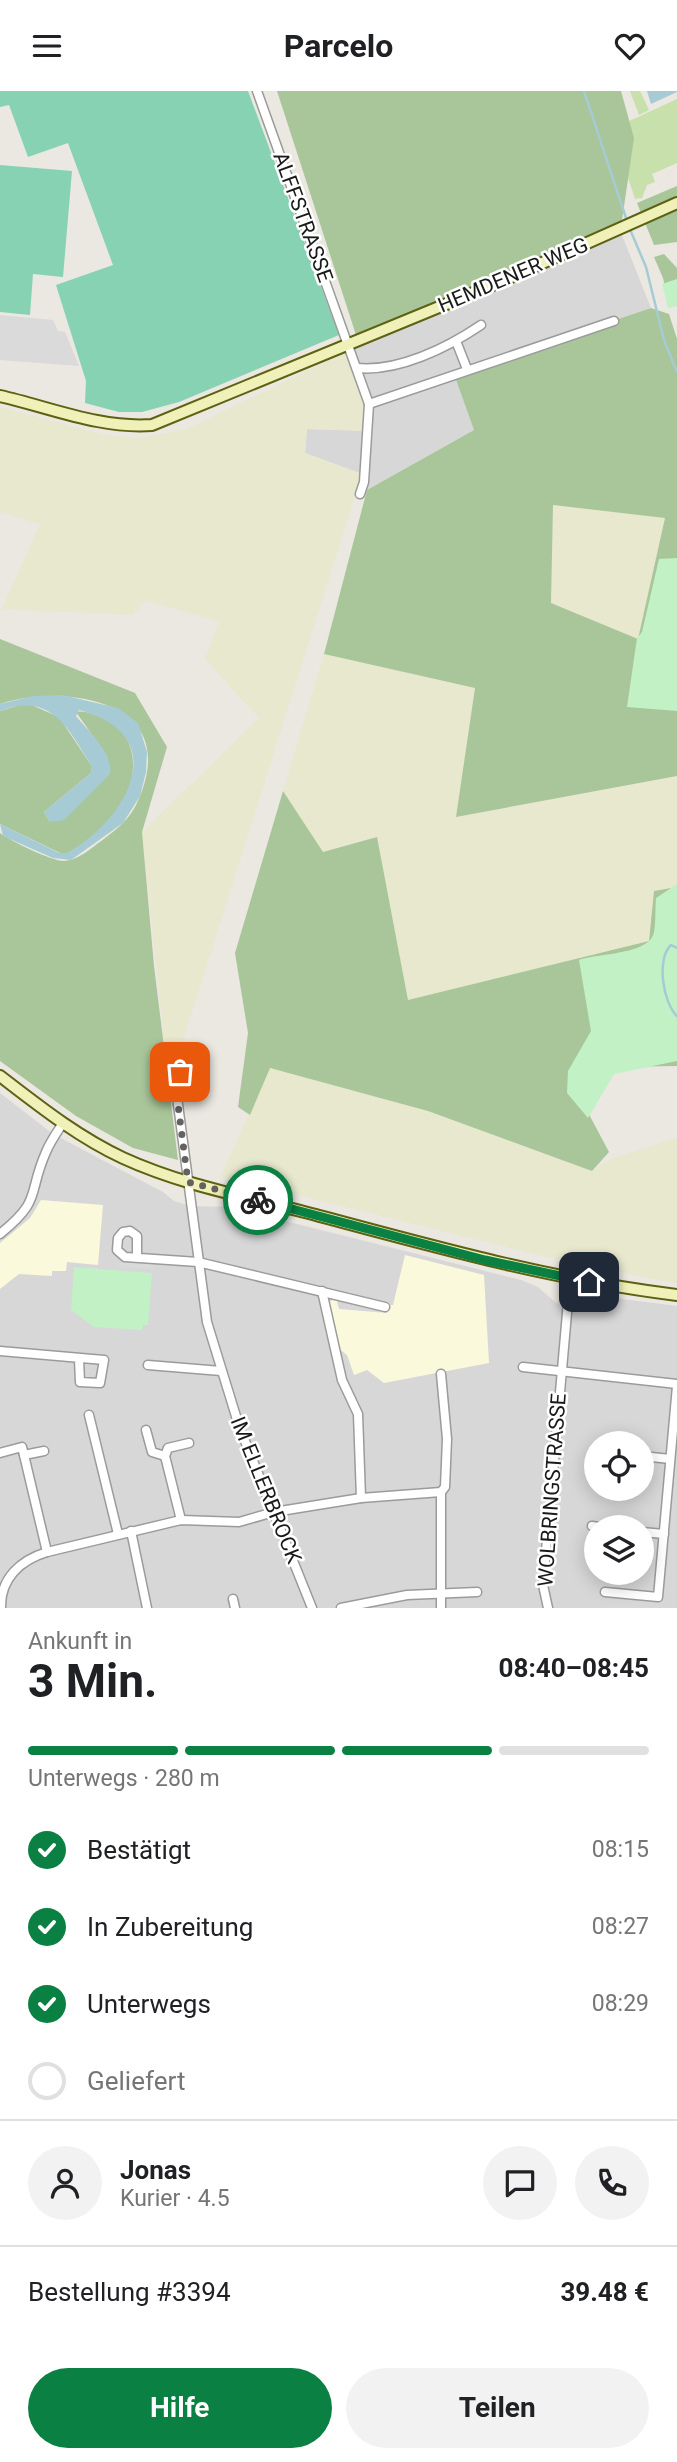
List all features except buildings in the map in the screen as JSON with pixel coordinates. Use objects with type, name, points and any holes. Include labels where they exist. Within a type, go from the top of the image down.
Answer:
[{"type":"street","name":"ALFFSTRASSE","points":[[257,91],[348,344]]},
{"type":"street","name":"HEMDENER WEG","points":[[0,396],[134,426],[172,419],[677,203]]},
{"type":"street","points":[[369,404],[614,321]]},
{"type":"street","name":"HEMDENER WEG","points":[[357,368],[387,367],[456,341],[481,325]]},
{"type":"street","name":"HEMDENER WEG","points":[[456,341],[467,369]]},
{"type":"street","points":[[348,344],[369,404],[364,482],[360,494]]},
{"type":"street","name":"IM ELLERBROCK","points":[[180,1072],[177,1097],[208,1322],[239,1426],[312,1608]]},
{"type":"street","points":[[0,1076],[63,1123],[121,1157],[188,1182],[485,1260],[570,1279],[677,1295]]},
{"type":"street","points":[[0,1234],[28,1208],[36,1192],[45,1153],[63,1123]]},
{"type":"street","points":[[136,1257],[198,1262],[385,1307]]},
{"type":"street","name":"WOLBRINGSTRASSE","points":[[548,1608],[542,1585],[570,1279]]},
{"type":"street","points":[[322,1291],[342,1380],[358,1414],[361,1497]]},
{"type":"street","points":[[0,1351],[79,1359]]},
{"type":"street","points":[[148,1365],[221,1371]]},
{"type":"street","name":"WOLBRINGSTRASSE","points":[[523,1367],[561,1372]]},
{"type":"street","points":[[561,1372],[677,1385],[658,1597],[606,1592]]},
{"type":"street","points":[[441,1608],[441,1492],[445,1487],[447,1439],[442,1374]]},
{"type":"street","points":[[89,1415],[118,1534]]},
{"type":"street","points":[[146,1430],[152,1452],[165,1456]]},
{"type":"street","points":[[181,1520],[165,1456],[168,1448],[189,1443]]},
{"type":"street","points":[[0,1453],[22,1447],[47,1552]]},
{"type":"street","points":[[24,1455],[44,1451]]},
{"type":"street","points":[[654,1457],[670,1459]]},
{"type":"street","points":[[1,1608],[5,1583],[15,1568],[29,1558],[47,1552],[181,1520],[239,1522],[274,1512],[361,1497],[441,1492]]},
{"type":"street","points":[[131,1531],[147,1608]]},
{"type":"street","points":[[654,1533],[664,1534]]},
{"type":"street","points":[[341,1608],[389,1597],[439,1592],[477,1592]]},
{"type":"shaded area","points":[[620,230],[651,308],[455,374],[474,430],[367,490],[362,474],[305,453],[307,429],[368,431],[348,351],[496,288]]},
{"type":"shaded area","points":[[0,315],[53,320],[58,331],[65,332],[79,366],[0,360]]},
{"type":"shaded area","points":[[348,351],[370,406],[368,431],[307,429],[305,453],[362,474],[169,1085],[142,832],[259,718],[205,659],[219,621],[145,601],[133,615],[2,609],[40,524],[0,512],[0,407],[105,435],[138,438],[187,429]]},
{"type":"shaded area","points":[[553,505],[665,517],[638,639],[551,603]]},
{"type":"shaded area","points":[[324,654],[475,688],[457,817],[677,776],[677,887],[654,891],[649,941],[408,1000],[377,837],[323,852],[283,791]]},
{"type":"shaded area","points":[[270,1068],[428,1111],[592,1171],[612,1158],[677,1138],[677,1284],[555,1259],[221,1176]]},
{"type":"shaded area","points":[[0,1093],[53,1134],[163,1192],[174,1201],[191,1206],[229,1207],[521,1280],[538,1287],[556,1303],[578,1306],[595,1298],[607,1297],[677,1306],[677,1608],[0,1608]]},
{"type":"shaded area","points":[[41,1200],[103,1205],[98,1265],[67,1262],[66,1271],[52,1271],[52,1276],[19,1274],[0,1289],[0,1243],[30,1218]]},
{"type":"shaded area","points":[[405,1255],[484,1275],[489,1363],[384,1383],[367,1370],[354,1375],[347,1355],[338,1348],[329,1302],[336,1298],[339,1309],[387,1313],[389,1305],[393,1305]]},
{"type":"shaded area","points":[[120,1260],[153,1263],[153,1269],[119,1266]]},
{"type":"green space","points":[[0,91],[248,91],[339,335],[179,402],[142,412],[119,412],[85,403],[86,381],[56,285],[113,265],[68,143],[28,157],[9,105],[0,107]]},
{"type":"green space","points":[[277,91],[621,91],[634,138],[622,220],[357,338]]},
{"type":"green space","points":[[630,91],[640,91],[649,110],[639,115]]},
{"type":"green space","points":[[677,99],[677,163],[652,174],[655,182],[647,185],[642,198],[635,199],[612,129]]},
{"type":"green space","points":[[0,165],[72,171],[63,277],[33,274],[30,315],[0,312]]},
{"type":"green space","points":[[677,186],[677,242],[654,245],[637,203]]},
{"type":"green space","points":[[664,254],[677,268],[677,304],[669,304],[663,278],[654,257]]},
{"type":"green space","points":[[677,279],[677,306],[668,308],[662,284]]},
{"type":"green space","points":[[651,308],[669,314],[677,339],[677,776],[456,817],[475,688],[324,654],[367,490],[474,430],[454,374]],"holes":[[[553,505],[665,518],[638,639],[551,603]]]},
{"type":"green space","points":[[677,558],[677,711],[627,707],[637,638],[642,632],[659,559]]},
{"type":"green space","points":[[0,639],[135,693],[167,747],[142,832],[154,966],[178,1160],[133,1148],[76,1116],[0,1061],[0,833],[50,858],[64,861],[78,857],[128,818],[143,787],[148,768],[148,751],[135,724],[106,705],[64,696],[31,697],[0,704]]},
{"type":"green space","points":[[27,703],[59,717],[91,765],[91,773],[44,812],[50,822],[107,756],[76,712],[92,714],[112,723],[124,734],[131,748],[133,770],[124,799],[106,824],[68,853],[60,853],[0,824],[0,711]]},
{"type":"green space","points":[[283,791],[323,852],[377,837],[408,1000],[649,941],[654,891],[677,887],[677,1066],[610,1067],[584,1105],[609,1152],[592,1171],[428,1111],[270,1068],[250,1115],[238,1107],[248,1033],[235,953]]},
{"type":"green space","points":[[677,884],[677,1061],[614,1074],[588,1118],[567,1093],[568,1071],[591,1031],[579,960],[634,949],[650,940],[654,932],[656,898]]},
{"type":"green space","points":[[74,1267],[152,1273],[148,1325],[143,1325],[142,1330],[94,1327],[71,1310]]},
{"type":"water","points":[[647,91],[677,91],[677,92],[651,104]]},
{"type":"water","points":[[62,695],[118,708],[138,723],[147,752],[146,772],[140,796],[123,823],[71,860],[53,858],[3,836],[0,824],[59,853],[68,853],[90,838],[123,799],[132,778],[133,757],[126,738],[108,722],[79,710],[76,716],[104,750],[110,774],[64,820],[50,822],[44,812],[91,773],[91,765],[66,726],[56,717],[32,706],[18,706],[0,711],[0,704],[33,696]]},
{"type":"waterway","points":[[584,91],[627,221]]},
{"type":"waterway","points":[[629,227],[646,267],[664,340],[677,372]]},
{"type":"waterway","points":[[677,948],[671,945],[666,952],[663,970],[665,992],[677,1016]]},
{"type":"way so far","points":[[180,1072],[177,1097],[188,1182],[258,1200]]},
{"type":"route","points":[[258,1200],[485,1260],[589,1282]]}]
